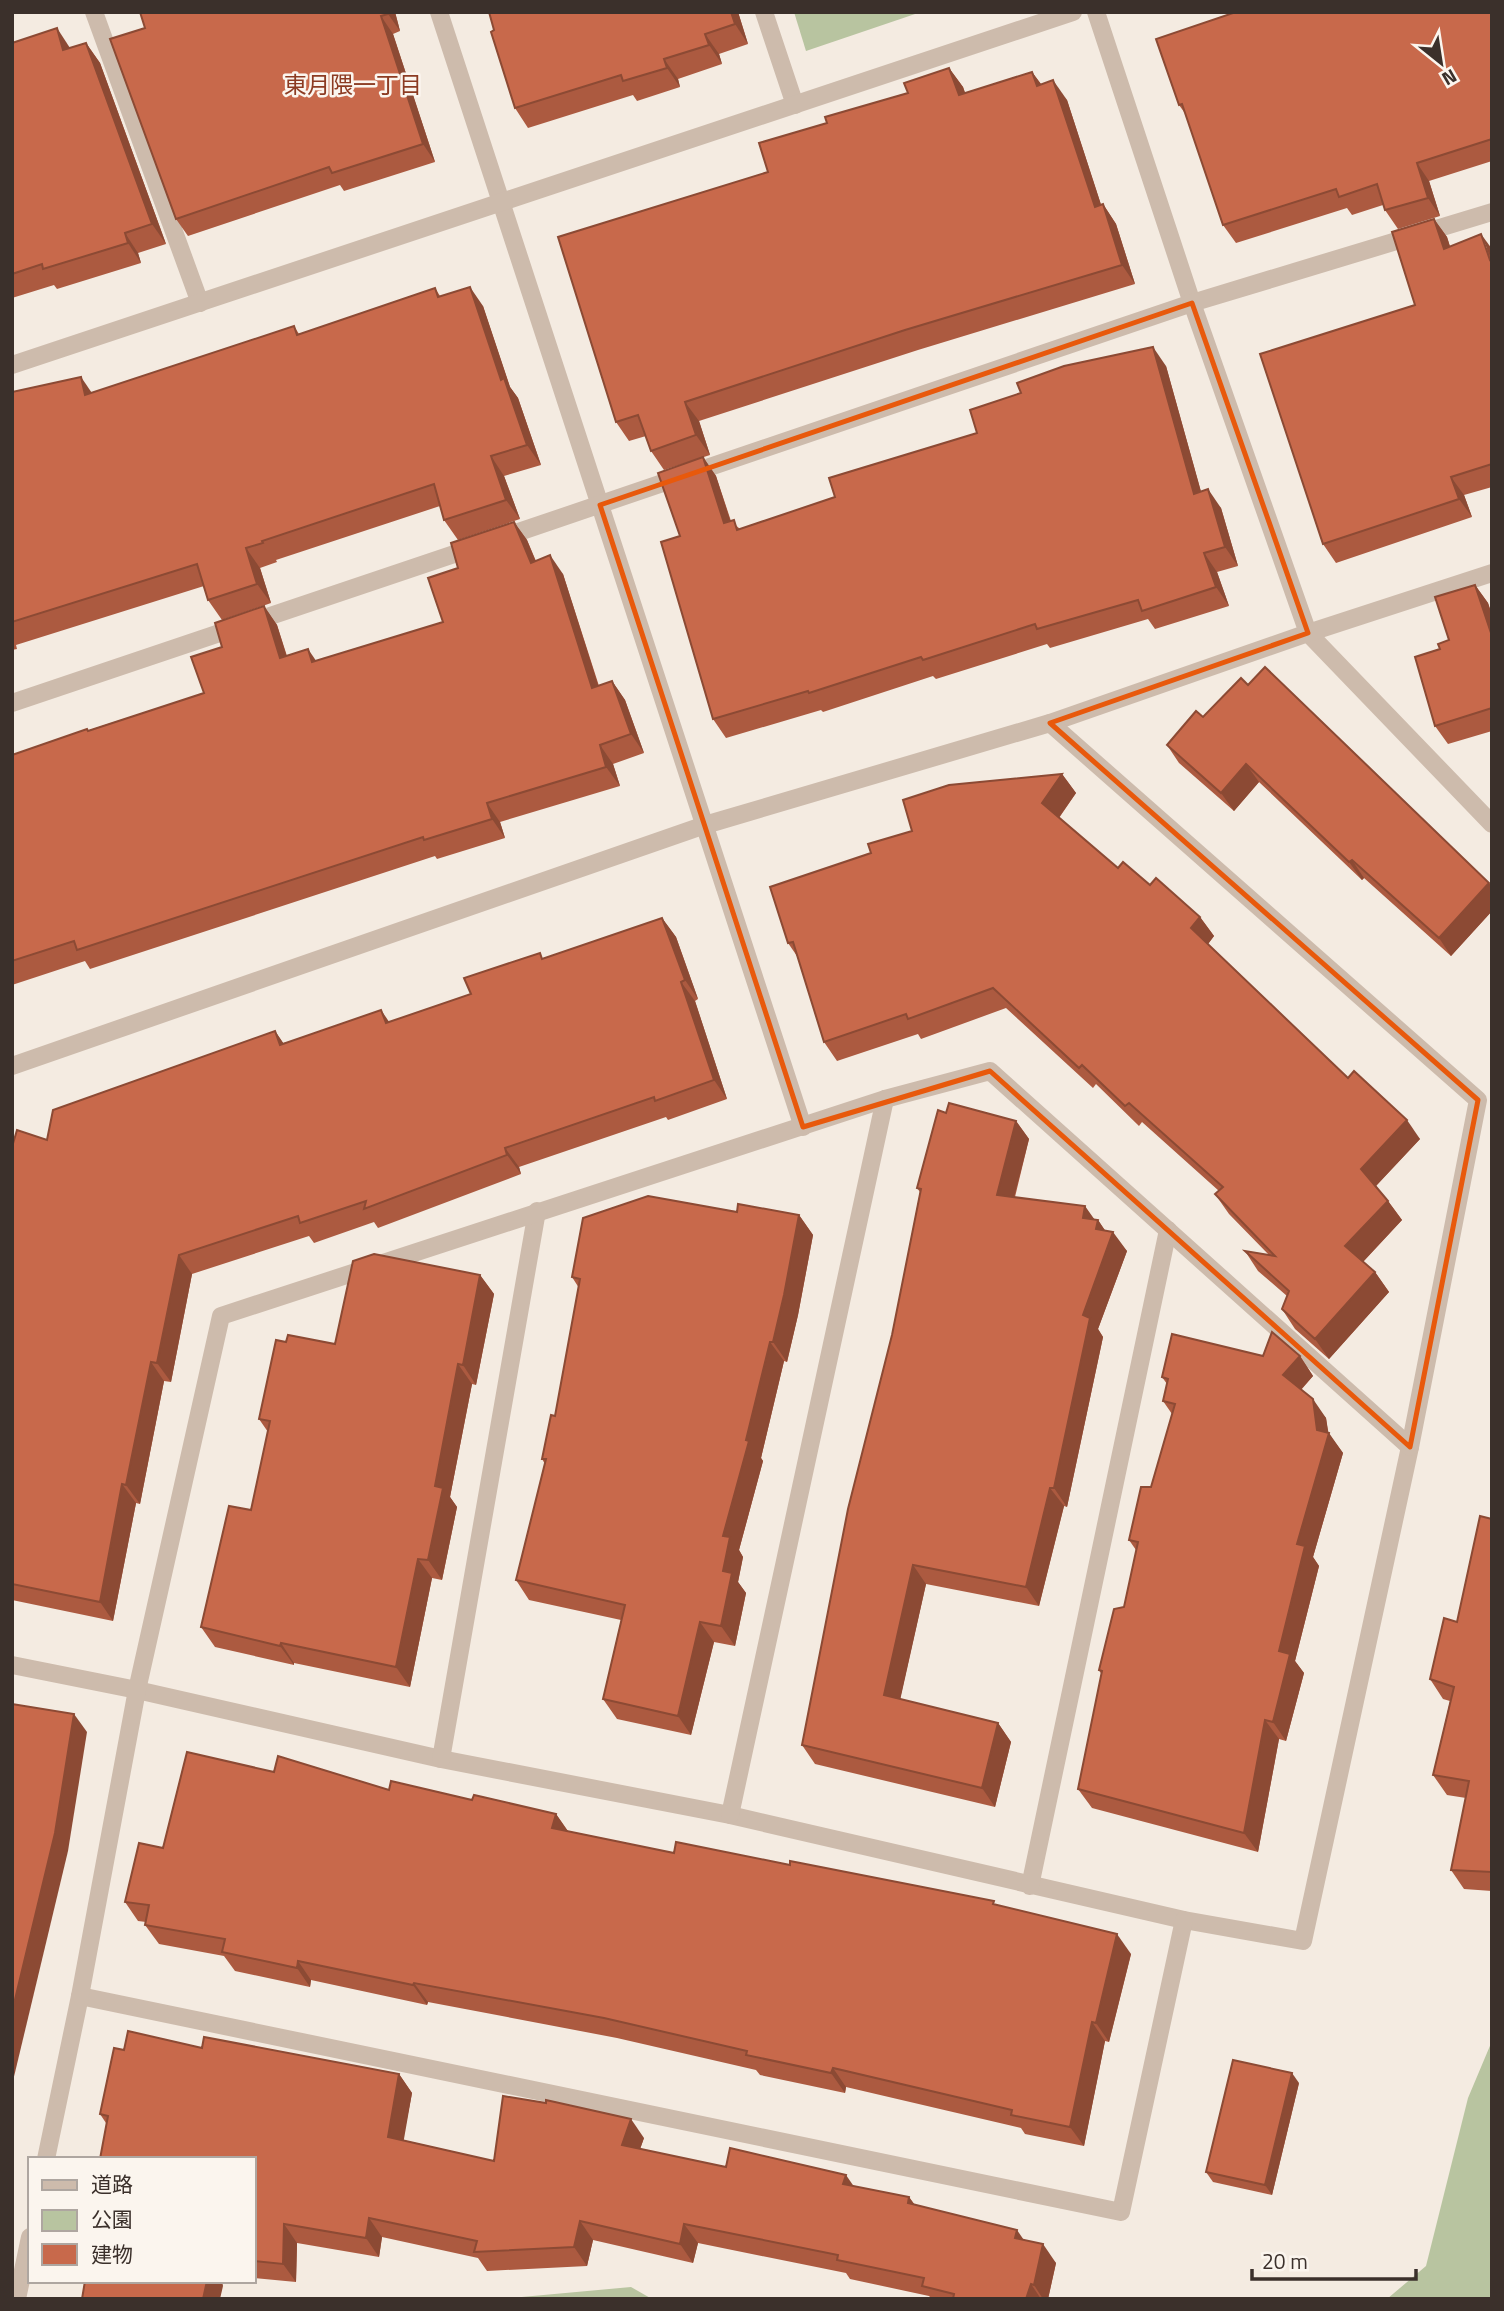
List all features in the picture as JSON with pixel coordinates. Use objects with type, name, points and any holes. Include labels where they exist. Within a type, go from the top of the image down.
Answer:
[{"type":"street","points":[[94,12],[200,303]]},
{"type":"street","points":[[439,12],[803,1127]]},
{"type":"street","points":[[764,12],[795,105]]},
{"type":"street","points":[[12,365],[1073,12]]},
{"type":"street","points":[[1096,12],[1192,303],[1308,633],[1492,824]]},
{"type":"street","points":[[12,704],[1192,303],[1492,212]]},
{"type":"street","points":[[12,1066],[705,825],[1050,723],[1492,572]]},
{"type":"street","points":[[12,1665],[137,1690],[441,1759],[730,1815],[1184,1920],[1303,1941],[1410,1447],[1478,1100],[1050,723]]},
{"type":"street","points":[[46,2157],[80,1996],[137,1690],[220,1316],[886,1098],[990,1071],[1410,1447]]},
{"type":"street","points":[[730,1815],[886,1098]]},
{"type":"street","points":[[441,1759],[537,1212]]},
{"type":"street","points":[[1030,1886],[1168,1230]]},
{"type":"street","points":[[80,1996],[1121,2212],[1184,1920]]},
{"type":"street","points":[[17,2299],[28,2247]]},
{"type":"highlighted area","points":[[1192,303],[1308,633],[1050,723],[1478,1100],[1410,1447],[990,1071],[803,1127],[600,505]]},
{"type":"green space","points":[[794,12],[921,12],[806,51]]},
{"type":"green space","points":[[1492,2041],[1492,2299],[1387,2299],[1426,2266],[1468,2098]]},
{"type":"green space","points":[[631,2287],[652,2299],[500,2299]]},
{"type":"building","points":[[140,12],[388,12],[381,16],[423,144],[332,173],[329,167],[176,219],[110,39],[145,28]]},
{"type":"building","points":[[489,12],[731,12],[735,24],[705,34],[709,45],[664,59],[667,68],[623,81],[621,75],[515,108],[491,32],[494,30]]},
{"type":"building","points":[[1236,12],[1492,12],[1492,139],[1417,163],[1428,198],[1385,210],[1377,184],[1339,197],[1336,189],[1223,225],[1182,104],[1179,105],[1156,39]]},
{"type":"building","points":[[57,28],[63,50],[86,43],[152,224],[125,233],[128,243],[43,269],[42,264],[12,274],[12,43]]},
{"type":"building","points":[[949,68],[959,95],[1032,72],[1037,86],[1053,80],[1095,207],[1103,204],[1122,265],[905,330],[685,402],[696,435],[651,451],[638,415],[616,422],[558,237],[768,172],[759,143],[827,123],[825,117],[908,93],[904,83]]},
{"type":"building","points":[[1434,219],[1444,249],[1481,234],[1490,260],[1492,259],[1492,464],[1451,477],[1459,499],[1323,544],[1260,354],[1415,305],[1392,232]]},
{"type":"building","points":[[470,287],[501,380],[504,378],[527,445],[491,456],[506,500],[444,520],[434,484],[246,548],[257,584],[208,600],[197,564],[12,622],[12,392],[81,377],[85,395],[294,326],[297,335],[435,288],[438,297]]},
{"type":"building","points":[[1153,347],[1194,494],[1208,489],[1225,547],[1204,553],[1216,587],[1142,611],[1138,600],[1037,629],[1035,624],[923,660],[921,657],[809,693],[808,691],[713,719],[661,542],[680,536],[658,473],[703,457],[724,523],[734,520],[737,530],[835,497],[829,478],[977,433],[970,410],[1021,393],[1017,383],[1064,366]]},
{"type":"building","points":[[514,522],[531,563],[550,555],[592,688],[612,681],[631,734],[600,745],[606,767],[487,803],[492,819],[424,840],[423,837],[77,950],[74,941],[12,961],[12,755],[204,693],[191,657],[222,647],[215,623],[264,606],[280,658],[308,649],[312,662],[443,622],[428,578],[458,568],[451,543]]},
{"type":"building","points":[[1475,585],[1492,636],[1492,708],[1435,726],[1415,657],[1440,649],[1438,644],[1449,640],[1435,597]]},
{"type":"building","points":[[1265,667],[1489,883],[1439,938],[1352,860],[1349,862],[1246,764],[1221,793],[1167,745],[1196,711],[1203,717],[1241,678],[1248,685]]},
{"type":"building","points":[[1062,774],[1042,803],[1118,868],[1123,862],[1150,885],[1156,878],[1200,917],[1191,928],[1348,1078],[1354,1071],[1407,1120],[1361,1169],[1388,1201],[1345,1246],[1375,1272],[1315,1339],[1282,1309],[1289,1291],[1245,1251],[1275,1256],[1215,1194],[1223,1187],[1129,1103],[1125,1106],[1082,1065],[1079,1068],[993,988],[908,1019],[906,1014],[824,1042],[793,942],[788,943],[770,887],[871,853],[868,844],[912,831],[903,800],[949,785]]},
{"type":"building","points":[[662,918],[685,980],[681,982],[714,1080],[655,1101],[654,1097],[505,1148],[507,1155],[364,1209],[366,1201],[300,1223],[298,1216],[179,1255],[157,1363],[151,1362],[126,1485],[122,1484],[100,1602],[12,1584],[12,1147],[17,1130],[47,1140],[53,1110],[275,1031],[280,1045],[381,1010],[386,1023],[471,994],[464,978],[540,953],[542,959]]},
{"type":"building","points":[[949,1103],[1016,1121],[997,1195],[1085,1206],[1083,1218],[1098,1220],[1096,1229],[1113,1232],[1083,1315],[1090,1318],[1054,1488],[1050,1488],[1026,1587],[913,1565],[884,1695],[998,1723],[982,1788],[802,1745],[848,1509],[892,1335],[921,1189],[917,1188],[938,1110],[946,1113]]},
{"type":"building","points":[[648,1196],[737,1212],[738,1204],[799,1215],[773,1342],[770,1342],[746,1440],[749,1441],[723,1536],[730,1537],[723,1571],[732,1573],[721,1626],[700,1622],[678,1716],[603,1699],[625,1605],[516,1580],[546,1459],[542,1459],[551,1415],[555,1416],[580,1279],[572,1277],[583,1218]]},
{"type":"building","points":[[374,1254],[480,1275],[463,1365],[458,1364],[435,1486],[443,1488],[428,1560],[418,1559],[396,1667],[281,1643],[280,1646],[201,1627],[229,1506],[251,1510],[270,1421],[259,1419],[276,1340],[286,1342],[288,1335],[335,1344],[353,1261]]},
{"type":"building","points":[[1272,1332],[1300,1356],[1283,1375],[1313,1399],[1317,1430],[1329,1433],[1297,1544],[1305,1546],[1279,1651],[1290,1654],[1273,1722],[1265,1720],[1244,1833],[1078,1789],[1102,1671],[1099,1670],[1114,1609],[1124,1607],[1138,1542],[1129,1540],[1141,1487],[1151,1487],[1175,1404],[1163,1401],[1168,1379],[1162,1377],[1172,1334],[1263,1356]]},
{"type":"building","points":[[1480,1516],[1492,1519],[1492,1872],[1451,1870],[1469,1781],[1433,1775],[1454,1687],[1430,1679],[1444,1618],[1457,1622]]},
{"type":"building","points":[[12,1704],[74,1714],[55,1833],[12,2012]]},
{"type":"building","points":[[187,1752],[274,1772],[278,1756],[389,1790],[391,1781],[472,1800],[474,1795],[556,1814],[552,1828],[674,1853],[676,1842],[790,1865],[790,1861],[994,1901],[993,1904],[1117,1934],[1096,2023],[1092,2022],[1070,2127],[1011,2115],[1012,2110],[833,2068],[831,2073],[746,2055],[747,2051],[604,2018],[414,1983],[413,1985],[298,1961],[297,1968],[222,1952],[225,1939],[145,1925],[149,1905],[125,1902],[139,1843],[163,1848]]},
{"type":"building","points":[[128,2031],[202,2048],[204,2037],[399,2074],[388,2137],[494,2161],[503,2096],[546,2103],[546,2100],[631,2119],[622,2145],[726,2167],[730,2148],[846,2175],[843,2184],[909,2197],[908,2203],[1017,2230],[1015,2238],[1043,2244],[1034,2285],[1031,2284],[1026,2299],[953,2299],[954,2294],[922,2286],[924,2278],[837,2260],[838,2255],[684,2224],[680,2244],[580,2221],[574,2247],[474,2252],[477,2241],[369,2218],[366,2238],[284,2224],[283,2264],[256,2261],[256,2157],[100,2157],[108,2116],[100,2114],[114,2048],[124,2050]]},
{"type":"building","points":[[1233,2060],[1292,2073],[1265,2185],[1206,2172]]},
{"type":"building","points":[[85,2283],[207,2283],[203,2299],[82,2299]]},
{"type":"district","name":"東月隈一丁目","points":[[353,84]]}]
